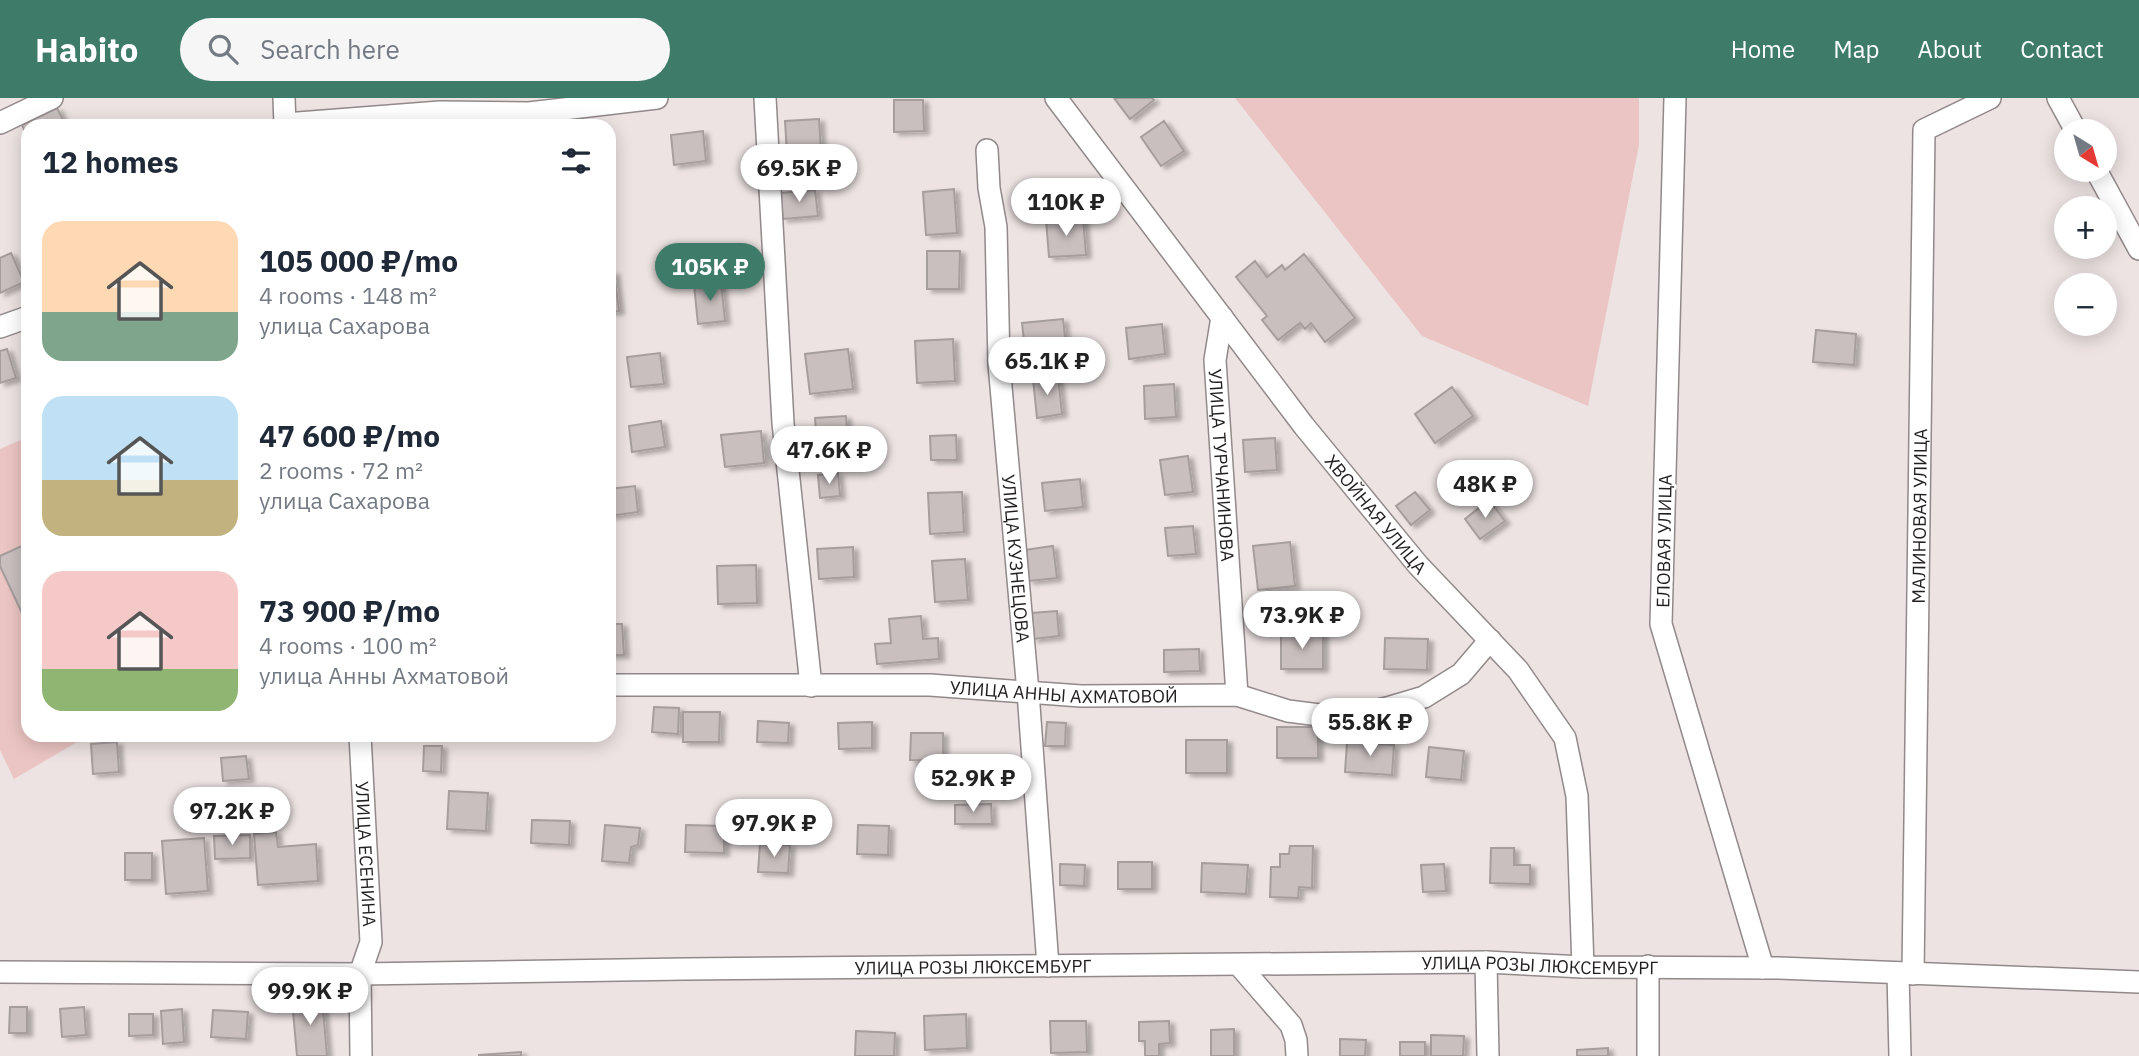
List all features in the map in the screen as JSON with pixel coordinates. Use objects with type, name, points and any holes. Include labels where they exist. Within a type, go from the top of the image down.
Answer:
[{"type":"street","points":[[0,123],[52,98]]},
{"type":"street","points":[[284,98],[285,119]]},
{"type":"street","points":[[357,119],[440,112],[530,112],[657,98]]},
{"type":"street","points":[[765,98],[783,423],[811,686]]},
{"type":"street","name":"ХВОЙНАЯ УЛИЦА","points":[[1056,98],[1304,426],[1409,554],[1518,670],[1565,738],[1577,796],[1583,967]]},
{"type":"street","name":"ЕЛОВАЯ УЛИЦА","points":[[1675,98],[1661,624],[1763,968]]},
{"type":"street","name":"МАЛИНОВАЯ УЛИЦА","points":[[1905,974],[1924,130],[1990,98]]},
{"type":"street","points":[[2058,98],[2069,119]]},
{"type":"street","name":"УЛИЦА КУЗНЕЦОВА","points":[[987,150],[989,188],[996,227],[999,364],[1028,692],[1048,966]]},
{"type":"street","points":[[2103,182],[2139,249]]},
{"type":"street","name":"УЛИЦА ТУРЧАНИНОВА","points":[[1222,317],[1216,360],[1237,695]]},
{"type":"street","points":[[0,327],[21,320]]},
{"type":"street","name":"УЛИЦА АННЫ АХМАТОВОЙ","points":[[616,685],[930,685],[1081,696],[1237,695],[1288,711],[1343,718],[1424,697],[1461,674],[1490,640]]},
{"type":"street","name":"УЛИЦА ЕСЕНИНА","points":[[360,742],[370,942],[360,974],[361,1056]]},
{"type":"street","points":[[1486,962],[1488,1056]]},
{"type":"street","name":"УЛИЦА РОЗЫ ЛЮКСЕМБУРГ","points":[[0,972],[360,974],[1486,962],[1583,967],[1763,968],[2139,982]]},
{"type":"street","points":[[1239,965],[1291,1026],[1296,1040],[1297,1056]]},
{"type":"street","points":[[1648,966],[1648,1056]]},
{"type":"street","points":[[1900,1056],[1905,974]]},
{"type":"shaded area","points":[[1235,98],[1639,98],[1639,145],[1588,406],[1422,336]]},
{"type":"shaded area","points":[[21,440],[21,742],[77,742],[14,779],[0,750],[0,449]]},
{"type":"building","points":[[1114,98],[1152,98],[1154,100],[1130,119]]},
{"type":"building","points":[[894,100],[923,100],[924,131],[894,132]]},
{"type":"building","points":[[57,108],[62,119],[34,119]]},
{"type":"building","points":[[819,119],[821,152],[787,154],[785,121]]},
{"type":"building","points":[[1164,121],[1184,151],[1161,166],[1141,137]]},
{"type":"building","points":[[703,131],[706,161],[674,165],[671,135]]},
{"type":"building","points":[[954,189],[957,233],[926,235],[923,192]]},
{"type":"building","points":[[815,190],[818,216],[783,219],[780,193]]},
{"type":"building","points":[[1083,218],[1086,255],[1049,257],[1046,220]]},
{"type":"building","points":[[927,251],[960,251],[959,289],[927,289]]},
{"type":"building","points":[[11,253],[21,275],[21,283],[0,293],[0,258]]},
{"type":"building","points":[[1304,254],[1355,318],[1325,342],[1311,323],[1305,329],[1300,323],[1278,340],[1262,320],[1267,316],[1236,277],[1255,261],[1267,277],[1282,265],[1285,270]]},
{"type":"building","points":[[721,282],[725,321],[698,324],[694,285]]},
{"type":"building","points":[[616,288],[619,311],[616,311]]},
{"type":"building","points":[[1063,319],[1067,354],[1026,359],[1022,323]]},
{"type":"building","points":[[1162,324],[1165,354],[1129,359],[1126,328]]},
{"type":"building","points":[[1816,330],[1856,334],[1854,365],[1813,362]]},
{"type":"building","points":[[953,339],[955,381],[917,383],[915,341]]},
{"type":"building","points":[[7,349],[16,378],[0,383],[0,351]]},
{"type":"building","points":[[848,349],[853,389],[810,394],[805,354]]},
{"type":"building","points":[[660,353],[664,384],[631,387],[627,357]]},
{"type":"building","points":[[1058,376],[1062,414],[1037,418],[1033,379]]},
{"type":"building","points":[[1174,384],[1176,417],[1145,419],[1144,386]]},
{"type":"building","points":[[1452,387],[1473,416],[1435,443],[1415,414]]},
{"type":"building","points":[[846,416],[848,444],[817,446],[815,418]]},
{"type":"building","points":[[661,421],[665,447],[632,452],[629,426]]},
{"type":"building","points":[[761,431],[764,463],[725,467],[721,435]]},
{"type":"building","points":[[956,435],[957,460],[931,460],[930,436]]},
{"type":"building","points":[[1275,438],[1277,470],[1245,472],[1243,440]]},
{"type":"building","points":[[1188,456],[1193,492],[1165,495],[1160,460]]},
{"type":"building","points":[[838,473],[840,496],[820,498],[818,475]]},
{"type":"building","points":[[1080,479],[1083,507],[1045,511],[1042,483]]},
{"type":"building","points":[[635,486],[638,512],[616,515],[616,488]]},
{"type":"building","points":[[962,492],[964,532],[930,534],[928,493]]},
{"type":"building","points":[[1415,492],[1430,510],[1411,525],[1396,506]]},
{"type":"building","points":[[1489,500],[1505,521],[1480,539],[1465,519]]},
{"type":"building","points":[[1193,526],[1196,554],[1168,556],[1165,528]]},
{"type":"building","points":[[1290,542],[1295,586],[1258,590],[1253,546]]},
{"type":"building","points":[[21,546],[21,611],[0,566],[0,556]]},
{"type":"building","points":[[1053,546],[1057,578],[1029,581],[1024,550]]},
{"type":"building","points":[[853,547],[854,577],[819,579],[817,549]]},
{"type":"building","points":[[965,559],[968,600],[935,602],[932,561]]},
{"type":"building","points":[[756,565],[757,603],[718,604],[717,566]]},
{"type":"building","points":[[1057,611],[1059,636],[1033,639],[1031,613]]},
{"type":"building","points":[[921,616],[923,639],[938,638],[939,659],[877,664],[875,644],[891,643],[889,619]]},
{"type":"building","points":[[616,624],[622,624],[624,655],[616,655]]},
{"type":"building","points":[[1323,632],[1323,669],[1281,669],[1281,633]]},
{"type":"building","points":[[1385,638],[1428,639],[1427,670],[1384,669]]},
{"type":"building","points":[[1199,649],[1200,671],[1164,672],[1164,650]]},
{"type":"building","points":[[654,707],[679,708],[678,734],[652,732]]},
{"type":"building","points":[[683,712],[720,712],[719,742],[683,742]]},
{"type":"building","points":[[758,721],[789,723],[788,743],[757,742]]},
{"type":"building","points":[[872,722],[872,748],[839,749],[838,723]]},
{"type":"building","points":[[1047,722],[1066,723],[1065,746],[1045,746]]},
{"type":"building","points":[[1277,727],[1318,727],[1318,758],[1277,758]]},
{"type":"building","points":[[911,733],[943,733],[943,761],[910,760]]},
{"type":"building","points":[[1186,740],[1227,740],[1227,773],[1186,773]]},
{"type":"building","points":[[117,742],[119,772],[93,774],[91,744]]},
{"type":"building","points":[[1347,742],[1394,745],[1392,775],[1345,772]]},
{"type":"building","points":[[424,746],[442,746],[441,772],[423,771]]},
{"type":"building","points":[[1429,747],[1464,751],[1461,780],[1426,777]]},
{"type":"building","points":[[246,756],[249,779],[223,781],[221,758]]},
{"type":"building","points":[[449,791],[488,793],[486,831],[447,829]]},
{"type":"building","points":[[991,804],[992,824],[955,824],[955,805]]},
{"type":"building","points":[[532,820],[570,821],[569,845],[531,843]]},
{"type":"building","points":[[605,825],[640,828],[638,845],[631,847],[629,863],[602,861]]},
{"type":"building","points":[[686,825],[724,826],[724,853],[685,852]]},
{"type":"building","points":[[858,825],[889,826],[888,855],[857,854]]},
{"type":"building","points":[[276,832],[278,847],[316,844],[318,881],[258,885],[254,834]]},
{"type":"building","points":[[250,835],[250,858],[215,859],[214,836]]},
{"type":"building","points":[[204,838],[208,891],[166,894],[162,841]]},
{"type":"building","points":[[760,844],[790,845],[788,873],[758,872]]},
{"type":"building","points":[[1290,846],[1313,846],[1312,888],[1299,887],[1298,898],[1270,897],[1271,867],[1280,867],[1280,854],[1289,854]]},
{"type":"building","points":[[1491,848],[1514,848],[1514,865],[1530,865],[1530,884],[1490,883]]},
{"type":"building","points":[[125,853],[152,853],[152,880],[125,880]]},
{"type":"building","points":[[1118,862],[1152,862],[1152,889],[1118,889]]},
{"type":"building","points":[[1202,863],[1248,865],[1246,894],[1201,892]]},
{"type":"building","points":[[1060,864],[1085,865],[1084,886],[1060,885]]},
{"type":"building","points":[[1444,864],[1446,891],[1423,892],[1421,865]]},
{"type":"building","points":[[322,998],[327,1056],[297,1056],[292,1000]]},
{"type":"building","points":[[10,1007],[27,1007],[27,1033],[9,1033]]},
{"type":"building","points":[[84,1007],[86,1035],[62,1037],[60,1009]]},
{"type":"building","points":[[182,1009],[184,1042],[163,1044],[161,1011]]},
{"type":"building","points":[[213,1010],[248,1012],[246,1039],[211,1037]]},
{"type":"building","points":[[129,1014],[153,1014],[153,1035],[129,1036]]},
{"type":"building","points":[[966,1014],[967,1048],[925,1050],[924,1016]]},
{"type":"building","points":[[1050,1021],[1086,1021],[1087,1052],[1051,1053]]},
{"type":"building","points":[[1169,1021],[1170,1043],[1159,1044],[1159,1056],[1145,1056],[1145,1041],[1139,1041],[1139,1022]]},
{"type":"building","points":[[1234,1029],[1234,1056],[1211,1056],[1211,1030]]},
{"type":"building","points":[[856,1031],[895,1033],[894,1056],[855,1056]]},
{"type":"building","points":[[1431,1035],[1464,1036],[1463,1056],[1431,1056]]},
{"type":"building","points":[[1340,1039],[1366,1040],[1365,1056],[1340,1056]]},
{"type":"building","points":[[1400,1042],[1425,1042],[1425,1056],[1400,1056]]},
{"type":"building","points":[[1608,1048],[1608,1056],[1577,1056],[1577,1050]]},
{"type":"building","points":[[521,1052],[521,1056],[479,1056],[479,1055]]}]
